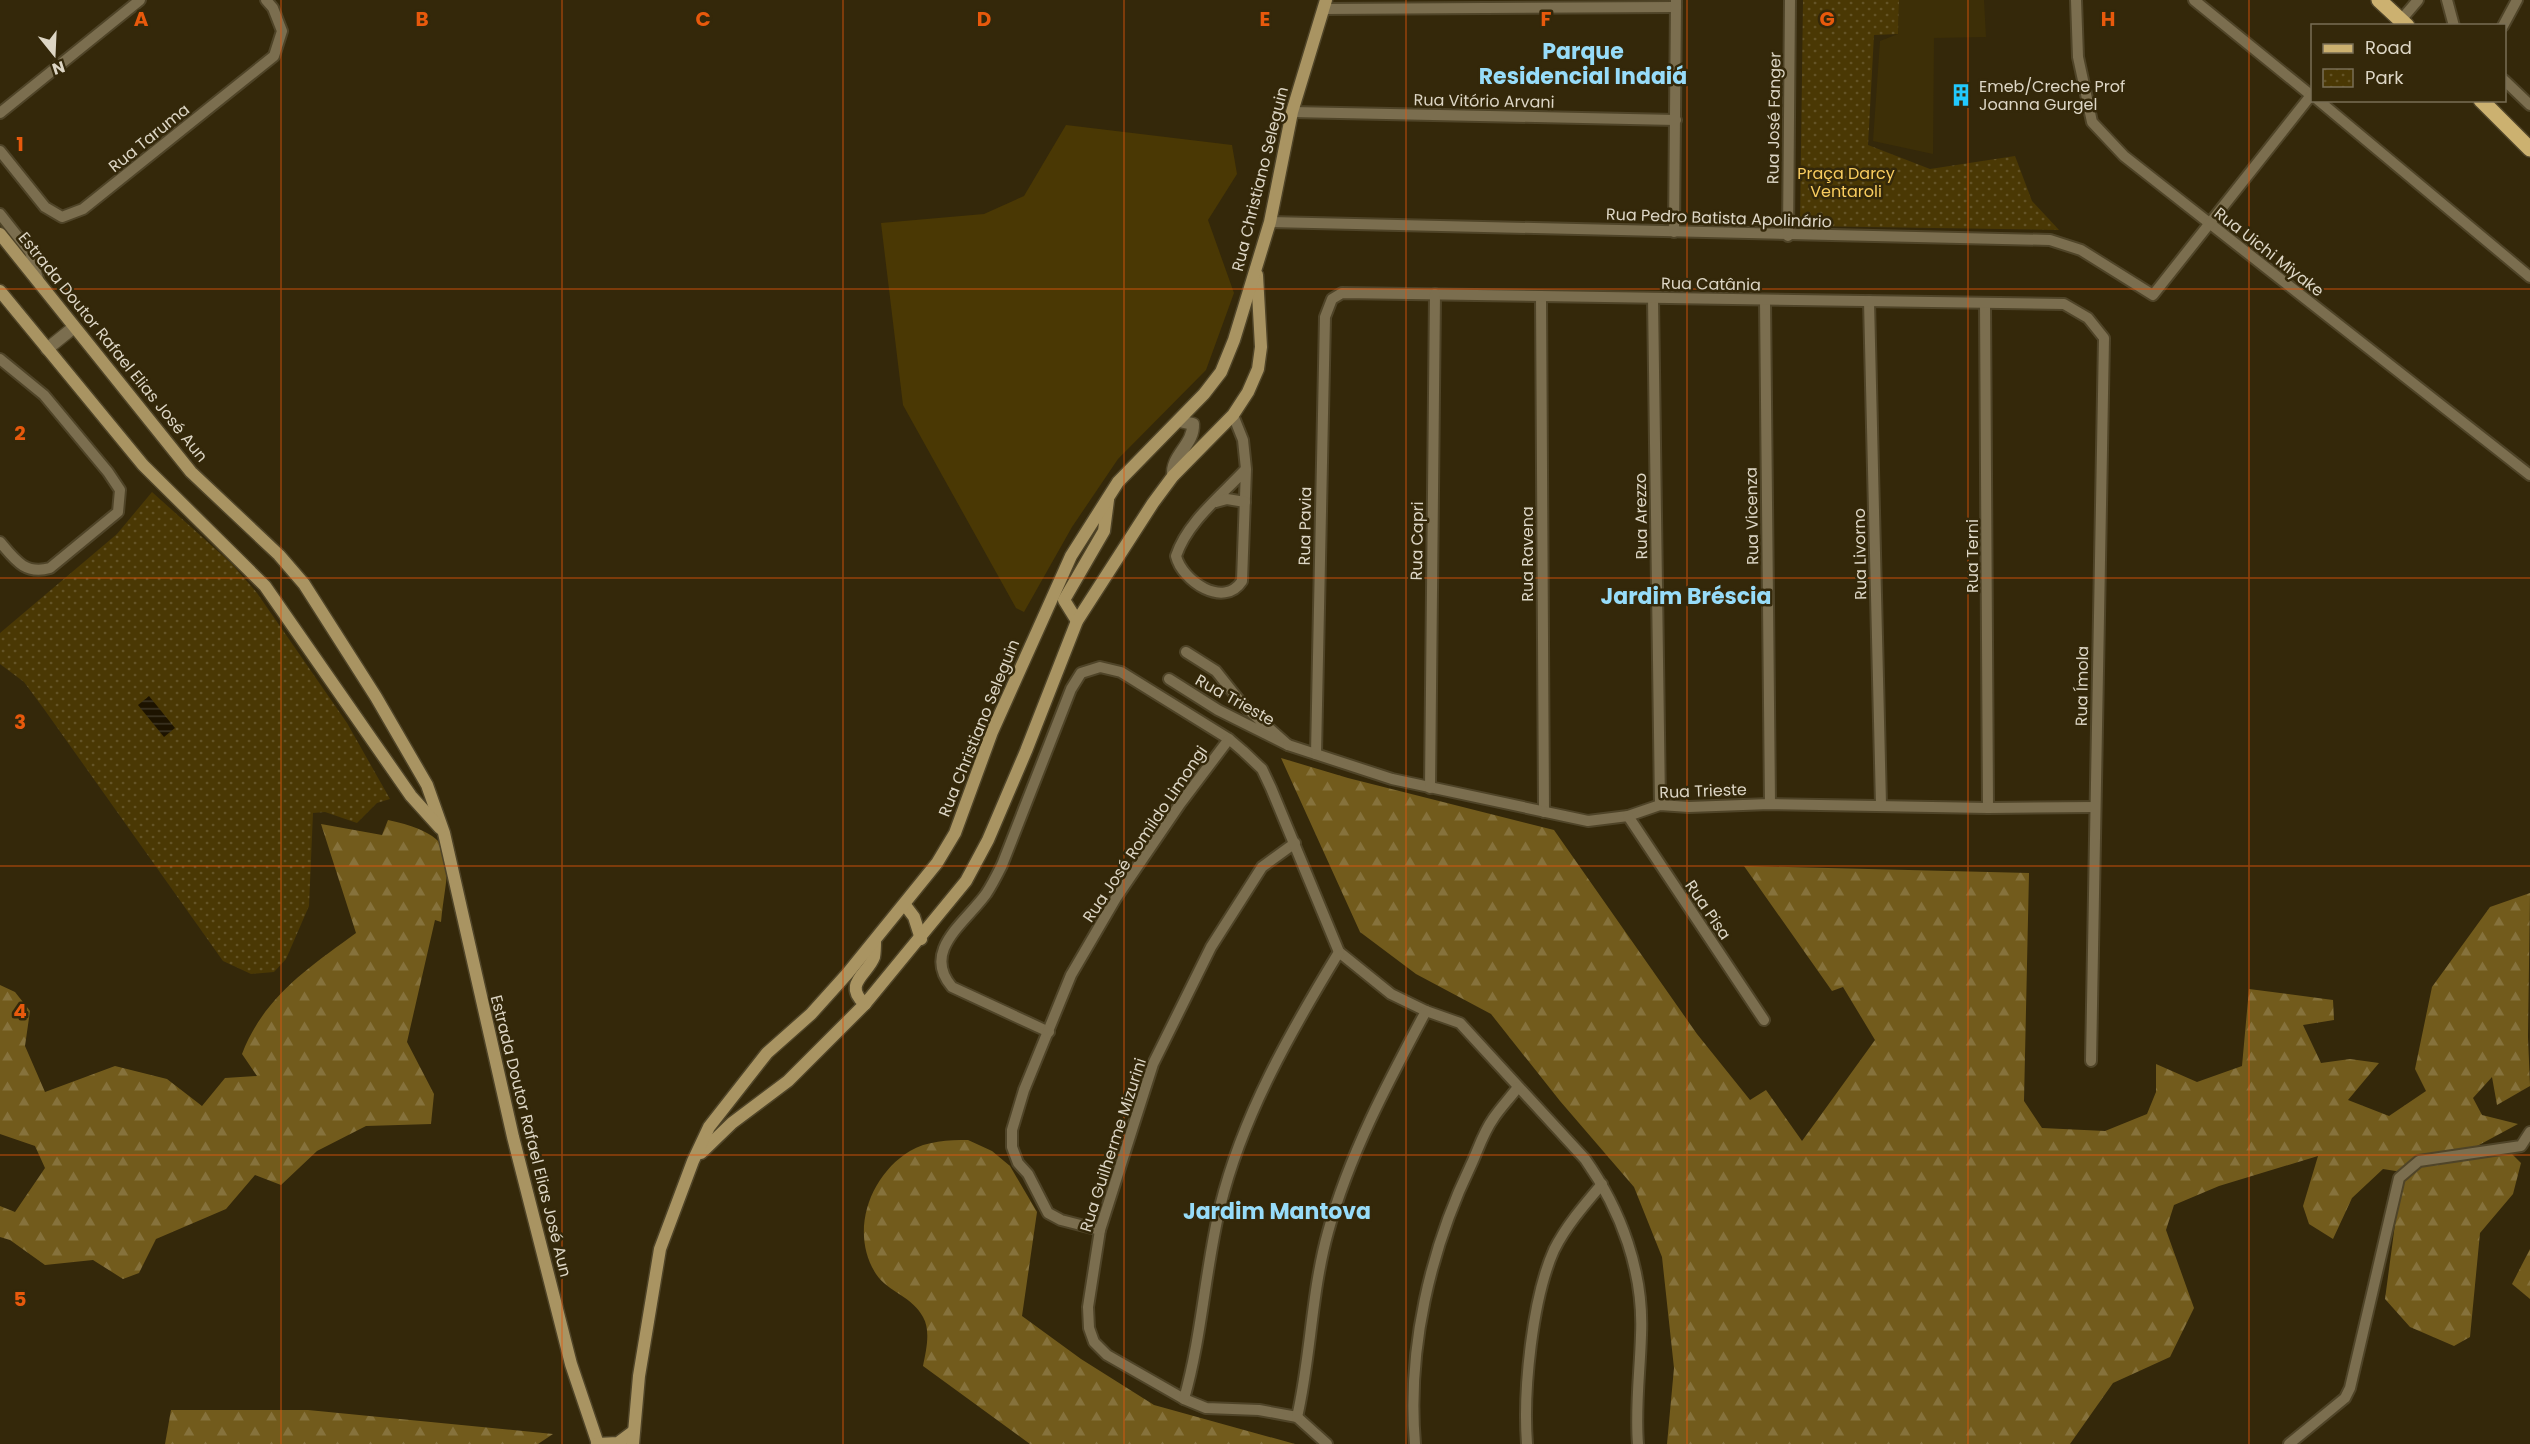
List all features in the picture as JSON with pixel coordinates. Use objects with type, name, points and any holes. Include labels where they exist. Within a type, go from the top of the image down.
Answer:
[{"type":"main road","points":[[2382,1],[2404,23]]},
{"type":"main road","name":"Rua Christiano Seleguin","points":[[633,1444],[639,1376],[660,1249],[693,1161],[710,1126],[734,1092],[767,1053],[811,1014],[875,941],[938,863],[955,833],[992,732],[1059,578],[1118,482],[1179,421],[1221,372],[1256,271],[1270,222],[1292,112],[1324,4]]},
{"type":"main road","points":[[2483,102],[2530,150]]},
{"type":"main road","name":"Estrada Doutor Rafael Elias José Aun","points":[[0,234],[73,328],[191,472],[279,555],[304,584],[376,696],[427,785],[444,833],[465,936],[571,1364],[598,1444]]},
{"type":"main road","points":[[693,1161],[732,1123],[789,1081],[865,1004],[921,939],[966,881],[988,840],[1077,621],[1119,552],[1173,476],[1233,415],[1254,377],[1261,347],[1262,326],[1256,271]]},
{"type":"main road","name":"Estrada Doutor Rafael Elias José Aun","points":[[0,291],[143,465],[266,586],[411,795],[444,833]]},
{"type":"main road","points":[[1077,621],[1064,600],[1104,531],[1109,496]]},
{"type":"main road","points":[[905,905],[918,925],[921,939]]},
{"type":"main road","points":[[865,1004],[858,998],[856,989],[858,977],[874,958],[875,941]]},
{"type":"main road","points":[[598,1444],[618,1443],[634,1431]]},
{"type":"street","points":[[0,113],[140,0]]},
{"type":"street","name":"Rua Taruma","points":[[0,151],[45,207],[62,218],[83,209],[274,56],[282,31],[273,9],[266,0]]},
{"type":"street","name":"Rua José Fanger","points":[[1788,236],[1790,0]]},
{"type":"street","name":"Rua Uichi Miyake","points":[[2076,0],[2078,57],[2092,122],[2124,156],[2530,475]]},
{"type":"street","points":[[2194,0],[2311,94]]},
{"type":"street","points":[[2404,23],[2418,0]]},
{"type":"street","points":[[2447,0],[2453,24]]},
{"type":"street","points":[[2504,24],[2517,0]]},
{"type":"street","points":[[1324,4],[1676,4],[1674,232]]},
{"type":"street","points":[[2506,81],[2530,105]]},
{"type":"street","points":[[2210,225],[2311,100]]},
{"type":"street","points":[[2321,102],[2530,277]]},
{"type":"street","name":"Rua Vitório Arvani","points":[[1292,112],[1676,120]]},
{"type":"street","points":[[0,213],[30,252],[39,282]]},
{"type":"street","name":"Rua Pedro Batista Apolinário","points":[[1270,222],[1788,236],[2050,240],[2081,250],[2153,295],[2210,225]]},
{"type":"street","name":"Rua Catânia","points":[[1332,299],[1342,293],[2064,304],[2088,318]]},
{"type":"street","name":"Rua Capri","points":[[1430,788],[1435,294]]},
{"type":"street","name":"Rua Ravena","points":[[1541,296],[1544,812]]},
{"type":"street","name":"Rua Arezzo","points":[[1653,298],[1660,805]]},
{"type":"street","name":"Rua Pavia","points":[[1316,754],[1323,363],[1325,317],[1332,299]]},
{"type":"street","name":"Rua Vicenza","points":[[1765,300],[1770,804]]},
{"type":"street","name":"Rua Livorno","points":[[1869,301],[1881,806]]},
{"type":"street","name":"Rua Terni","points":[[1985,303],[1988,808]]},
{"type":"street","name":"Rua Ímola","points":[[2088,318],[2104,338],[2091,1061]]},
{"type":"street","points":[[47,349],[73,328]]},
{"type":"street","points":[[0,359],[28,381],[62,416],[115,481],[121,498],[118,512],[50,568],[38,571],[28,570],[17,563],[0,542]]},
{"type":"street","points":[[1233,415],[1243,440],[1246,469],[1242,581],[1236,591],[1227,595],[1216,594],[1184,573],[1176,556],[1179,545],[1246,469]]},
{"type":"street","points":[[1173,476],[1172,466],[1193,431],[1193,424],[1179,421]]},
{"type":"street","points":[[1215,502],[1227,499],[1245,502]]},
{"type":"street","name":"Rua Trieste","points":[[1186,652],[1216,671],[1244,705],[1288,745]]},
{"type":"street","points":[[1049,1032],[952,987],[942,976],[940,962],[943,948],[987,892],[1002,865],[1071,689],[1081,673],[1101,667],[1121,672],[1229,739],[1262,769],[1339,952],[1391,994],[1426,1011],[1460,1023],[1585,1160],[1602,1184],[1624,1231],[1636,1272],[1641,1335],[1637,1378],[1638,1444]]},
{"type":"street","name":"Rua Trieste","points":[[1169,679],[1218,710],[1288,745],[1392,779],[1588,821],[1628,816],[1660,805],[1689,807],[1770,804],[1988,808],[2095,807]]},
{"type":"street","name":"Rua José Romildo Limongi","points":[[1100,1230],[1052,1217],[1028,1174],[1018,1163],[1012,1147],[1012,1130],[1024,1090],[1071,975],[1116,898],[1180,804],[1229,739]]},
{"type":"street","name":"Rua Pisa","points":[[1628,816],[1764,1020]]},
{"type":"street","name":"Rua Guilherme Mizurini","points":[[1295,843],[1262,867],[1211,948],[1153,1064],[1100,1230],[1088,1307],[1089,1328],[1094,1342],[1107,1355],[1184,1399],[1206,1408],[1259,1410],[1297,1417]]},
{"type":"street","points":[[1184,1399],[1221,1206],[1239,1151],[1292,1031],[1339,952]]},
{"type":"street","points":[[1328,1444],[1297,1417],[1303,1393],[1317,1286],[1327,1234],[1344,1177],[1426,1011]]},
{"type":"street","points":[[1416,1444],[1414,1383],[1421,1322],[1434,1261],[1455,1198],[1492,1121],[1518,1087]]},
{"type":"street","points":[[2289,1444],[2345,1398],[2350,1388],[2398,1178],[2420,1161],[2521,1146],[2530,1132]]},
{"type":"street","points":[[1527,1444],[1527,1396],[1532,1329],[1543,1289],[1554,1251],[1581,1208],[1602,1184]]},
{"type":"shaded area","points":[[1899,0],[1984,0],[1986,37],[1934,38],[1933,154],[1873,141],[1880,41],[1898,34]]},
{"type":"shaded area","points":[[149,696],[175,728],[164,737],[138,705]]},
{"type":"green space","name":"Praça Darcy Ventaroli","points":[[1803,0],[1899,0],[1898,34],[1874,35],[1868,145],[1930,169],[2015,156],[2032,201],[2059,230],[1800,226]]},
{"type":"green space","points":[[1066,125],[1232,145],[1237,174],[1208,220],[1234,293],[1206,370],[1118,459],[1072,527],[1024,612],[1016,608],[903,405],[881,223],[984,214],[1024,196]]},
{"type":"green space","points":[[152,492],[231,563],[257,593],[347,723],[390,799],[377,803],[357,823],[325,812],[313,813],[309,906],[286,959],[274,972],[251,974],[223,961],[24,682],[0,664],[0,633],[117,534]]},
{"type":"green space","points":[[1281,758],[1348,778],[1554,830],[1697,1034],[1750,1100],[1766,1090],[1802,1141],[1875,1040],[1843,987],[1832,991],[1744,866],[2029,873],[2024,1101],[2042,1128],[2105,1131],[2147,1114],[2156,1092],[2156,1064],[2197,1082],[2242,1066],[2249,989],[2333,1000],[2334,1020],[2303,1025],[2321,1063],[2350,1059],[2379,1063],[2348,1100],[2389,1116],[2426,1091],[2415,1069],[2432,987],[2490,907],[2530,893],[2528,1037],[2530,1086],[2497,1105],[2492,1077],[2473,1098],[2482,1115],[2518,1124],[2466,1152],[2511,1153],[2521,1163],[2513,1194],[2480,1233],[2470,1337],[2454,1346],[2410,1327],[2385,1299],[2402,1172],[2383,1169],[2352,1198],[2333,1239],[2309,1224],[2303,1206],[2318,1156],[2219,1186],[2174,1205],[2166,1230],[2194,1308],[2170,1357],[2113,1383],[2070,1444],[1667,1444],[1674,1368],[1662,1257],[1634,1187],[1560,1101],[1491,1014],[1416,974],[1360,932]]},
{"type":"green space","points":[[388,820],[430,834],[440,843],[446,854],[446,882],[441,922],[435,920],[407,1042],[434,1094],[431,1124],[366,1126],[317,1151],[281,1185],[255,1175],[226,1209],[156,1239],[139,1273],[123,1279],[93,1260],[45,1265],[10,1240],[0,1237],[0,1206],[15,1212],[45,1168],[35,1146],[0,1134],[0,985],[15,992],[30,1011],[25,1046],[45,1092],[115,1066],[167,1079],[202,1106],[225,1078],[257,1076],[242,1054],[262,1016],[289,985],[356,933],[321,824],[382,835]]},
{"type":"green space","points":[[968,1140],[992,1151],[1010,1166],[1037,1212],[1022,1316],[1081,1359],[1154,1405],[1295,1444],[1030,1444],[923,1366],[927,1328],[923,1317],[913,1304],[887,1286],[876,1274],[868,1258],[864,1240],[864,1223],[875,1189],[884,1174],[896,1161],[923,1145]]},
{"type":"green space","points":[[2530,1249],[2530,1299],[2512,1284]]},
{"type":"green space","points":[[171,1410],[308,1410],[553,1434],[538,1444],[165,1444]]},
{"type":"place","name":"Emeb/Creche Prof Joanna Gurgel","points":[[1961,95]]},
{"type":"district","name":"Parque Residencial Indaiá","points":[[1583,64]]},
{"type":"district","name":"Jardim Bréscia","points":[[1686,596]]},
{"type":"district","name":"Jardim Mantova","points":[[1277,1211]]}]
